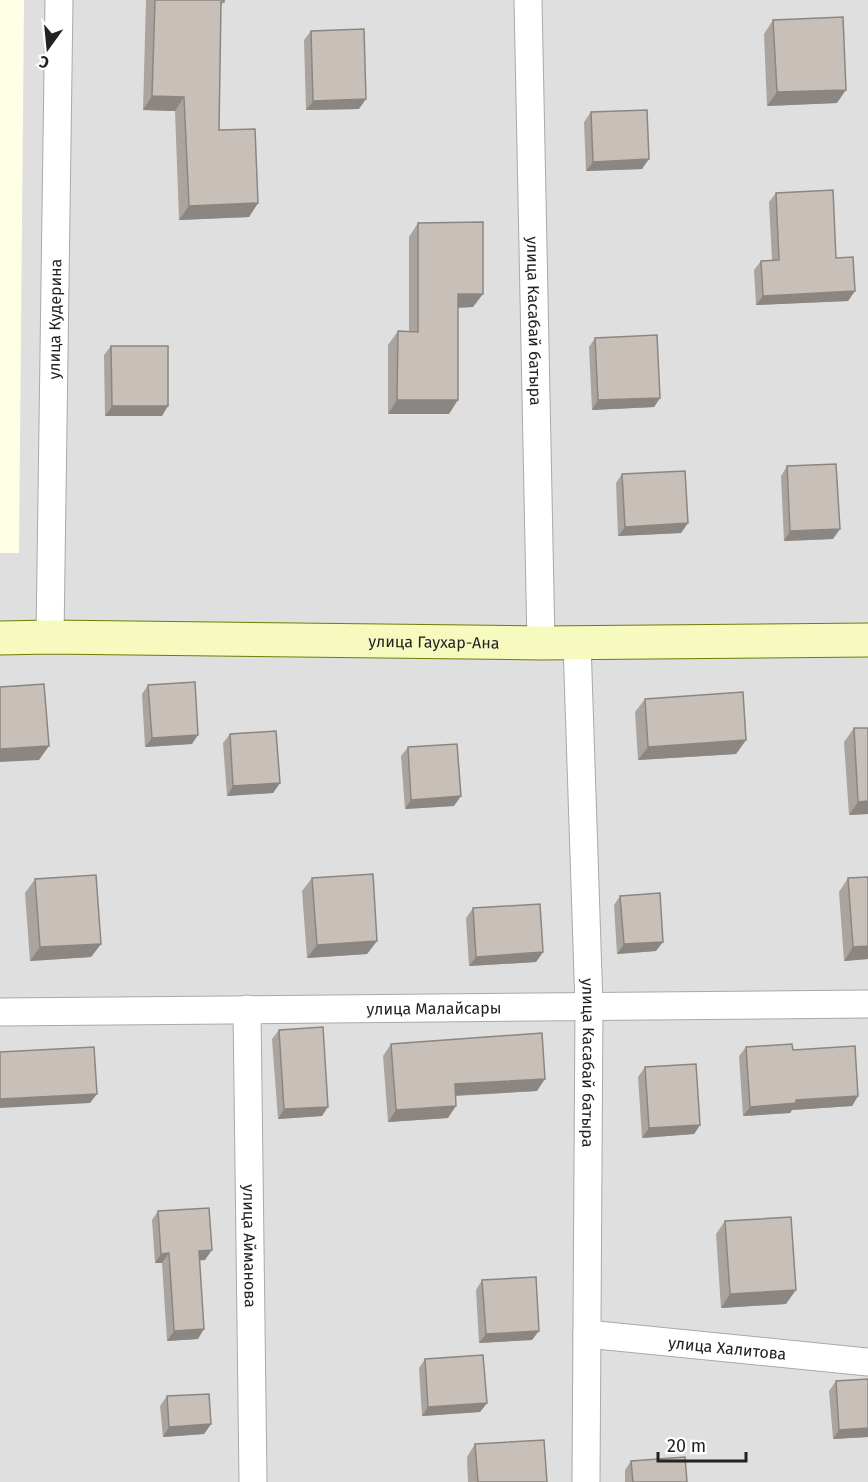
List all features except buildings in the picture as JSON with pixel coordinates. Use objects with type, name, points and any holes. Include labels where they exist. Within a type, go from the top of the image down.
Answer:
[{"type":"street","name":"улица Кудерина","points":[[50,637],[59,0]]},
{"type":"street","name":"улица Касабай батыра","points":[[528,0],[541,643]]},
{"type":"street","name":"улица Гаухар-Ана","points":[[0,638],[577,644],[868,640]]},
{"type":"street","name":"улица Касабай батыра","points":[[577,644],[589,1006],[586,1482]]},
{"type":"street","name":"улица Малайсары","points":[[0,1012],[868,1004]]},
{"type":"street","name":"улица Айманова","points":[[247,1009],[253,1482]]},
{"type":"street","name":"улица Халитова","points":[[587,1334],[868,1362]]},
{"type":"shaded area","points":[[0,0],[868,0],[868,1482],[0,1482]]},
{"type":"shaded area","points":[[0,0],[24,0],[19,553],[0,553]]}]
